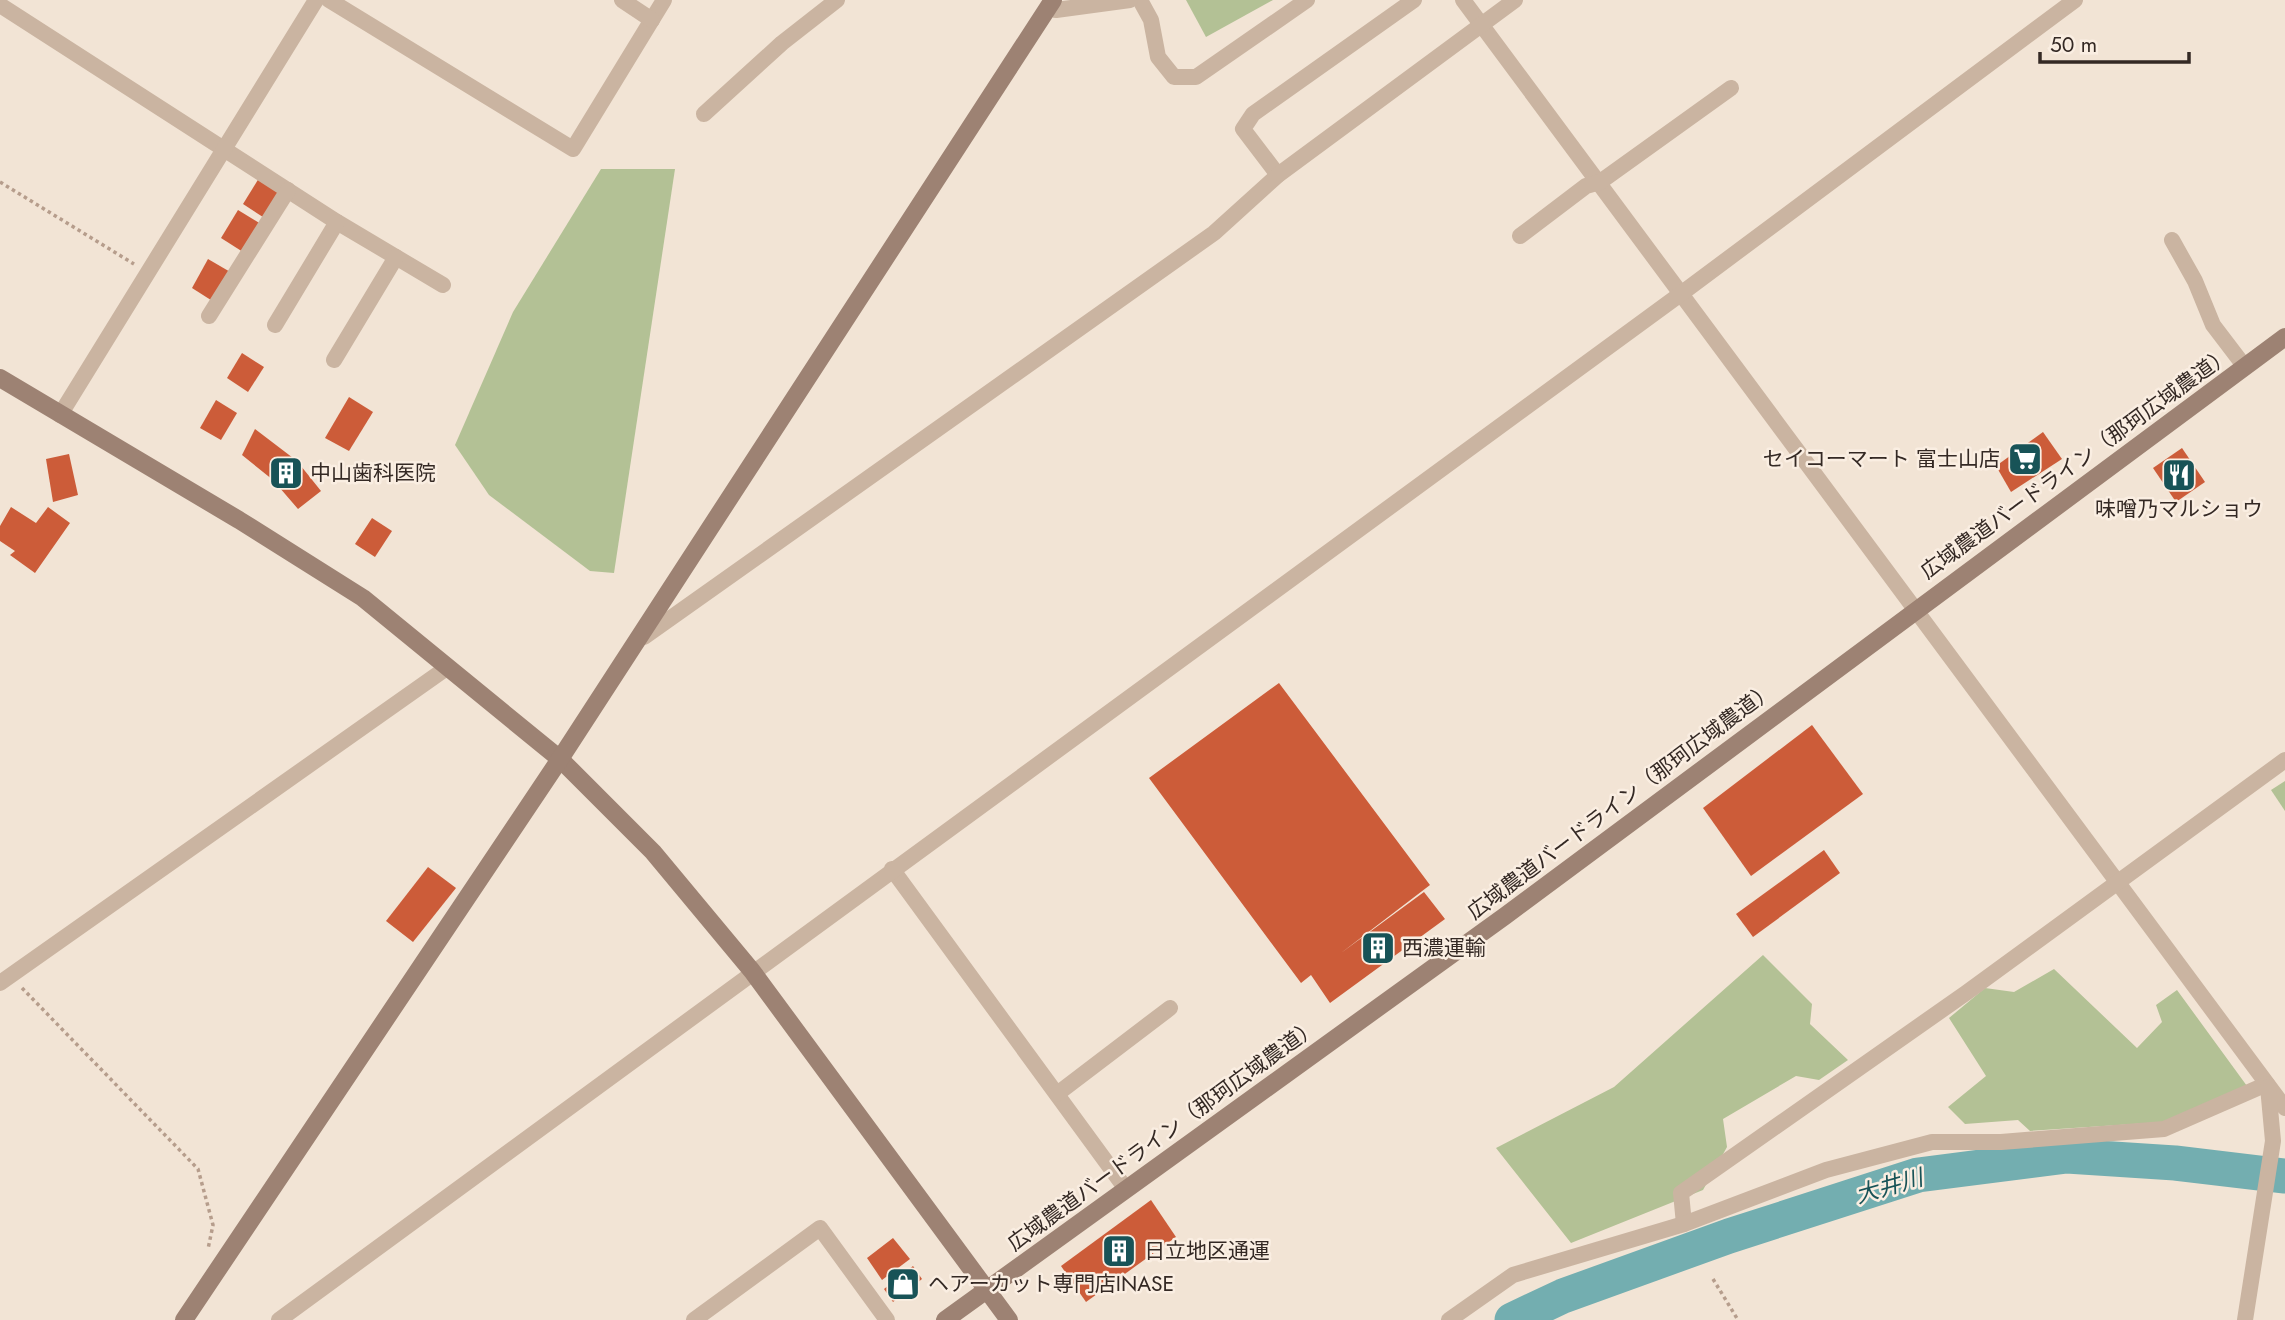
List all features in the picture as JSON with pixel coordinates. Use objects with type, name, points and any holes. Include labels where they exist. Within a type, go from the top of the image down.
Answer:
[{"type":"street","points":[[60,415],[316,0]]},
{"type":"street","points":[[329,0],[573,149],[664,0]]},
{"type":"street","points":[[622,0],[652,20]]},
{"type":"street","points":[[704,114],[782,43],[837,0]]},
{"type":"street","points":[[184,1320],[560,759],[1051,3],[1056,10],[1130,0]]},
{"type":"street","points":[[1140,0],[1151,20],[1158,57],[1174,77],[1196,78],[1307,0]]},
{"type":"street","points":[[1278,174],[1243,129],[1253,114],[1414,0]]},
{"type":"street","points":[[1463,0],[1601,182],[2285,1108]]},
{"type":"street","points":[[630,651],[654,628],[1214,233],[1278,174],[1515,0]]},
{"type":"street","points":[[279,1320],[752,971],[1682,293],[2076,0]]},
{"type":"street","points":[[0,5],[337,222],[443,285]]},
{"type":"street","points":[[1520,236],[1586,186],[1601,182],[1731,88]]},
{"type":"street","points":[[209,316],[288,190]]},
{"type":"street","points":[[275,325],[337,222]]},
{"type":"street","points":[[2172,240],[2195,281],[2213,325],[2245,367]]},
{"type":"street","points":[[334,360],[396,257]]},
{"type":"street","name":"広域農道バードライン（那珂広域農道）","points":[[946,1320],[1504,916],[2285,337]]},
{"type":"street","points":[[0,378],[239,520],[363,598],[560,759],[653,852],[752,971],[1009,1320]]},
{"type":"street","points":[[5,980],[449,667]]},
{"type":"street","points":[[1684,1224],[1681,1194],[2119,883],[2285,760]]},
{"type":"street","points":[[892,869],[1126,1189]]},
{"type":"street","points":[[1057,1094],[1170,1008]]},
{"type":"street","points":[[2245,1320],[2273,1141],[2267,1084]]},
{"type":"street","points":[[1449,1320],[1513,1275],[1684,1224],[1826,1170],[1932,1142],[2001,1142],[2164,1129],[2267,1084]]},
{"type":"street","points":[[694,1320],[820,1228],[887,1320]]},
{"type":"path","points":[[0,182],[148,273]]},
{"type":"path","points":[[5,980],[198,1169],[213,1225],[206,1258]]},
{"type":"path","points":[[1713,1279],[1738,1320]]},
{"type":"green space","points":[[1186,0],[1273,0],[1206,37]]},
{"type":"green space","points":[[601,169],[675,169],[614,573],[590,571],[489,495],[455,445],[513,312]]},
{"type":"green space","points":[[2285,781],[2285,811],[2271,790]]},
{"type":"green space","points":[[1763,955],[1812,1004],[1810,1024],[1848,1060],[1819,1080],[1796,1076],[1723,1119],[1727,1147],[1703,1190],[1571,1243],[1496,1148],[1614,1087]]},
{"type":"green space","points":[[2054,969],[2137,1048],[2162,1022],[2156,1005],[2177,990],[2247,1086],[2164,1122],[2030,1131],[2018,1120],[1965,1124],[1948,1107],[1986,1076],[1949,1018],[1985,988],[2014,992]]},
{"type":"building","points":[[259,178],[282,193],[266,219],[243,204]]},
{"type":"building","points":[[238,210],[261,224],[243,252],[221,238]]},
{"type":"building","points":[[208,259],[232,273],[214,302],[192,288]]},
{"type":"building","points":[[242,353],[264,367],[248,392],[227,378]]},
{"type":"building","points":[[349,397],[373,412],[349,451],[325,438]]},
{"type":"building","points":[[216,400],[237,413],[221,440],[200,428]]},
{"type":"building","name":"中山歯科医院","points":[[255,429],[297,461],[321,491],[298,509],[273,480],[242,455]]},
{"type":"building","points":[[2043,432],[2062,459],[2011,492],[1996,466]]},
{"type":"building","name":"味噌乃マルショウ","points":[[2182,448],[2205,482],[2176,502],[2153,468]]},
{"type":"building","points":[[69,454],[78,495],[53,502],[46,459]]},
{"type":"building","points":[[11,507],[36,523],[48,507],[70,523],[35,573],[10,555],[15,551],[0,541],[0,526]]},
{"type":"building","points":[[372,518],[392,531],[375,557],[355,544]]},
{"type":"building","points":[[1279,683],[1430,885],[1341,953],[1424,892],[1445,919],[1330,1003],[1311,975],[1301,983],[1149,778]]},
{"type":"building","points":[[1812,725],[1863,794],[1751,876],[1703,808]]},
{"type":"building","points":[[1824,850],[1840,873],[1753,937],[1736,914]]},
{"type":"building","points":[[428,867],[456,888],[413,942],[386,921]]},
{"type":"building","name":"日立地区通運","points":[[1151,1200],[1176,1237],[1086,1302],[1061,1266]]},
{"type":"building","points":[[893,1238],[910,1259],[882,1280],[867,1258]]},
{"type":"building","name":"ヘアーカット専門店INASE","points":[[913,1266],[922,1279],[893,1302],[884,1289]]},
{"type":"waterway","name":"大井川","points":[[1512,1320],[1563,1296],[1729,1236],[1918,1175],[2067,1156],[2175,1163],[2285,1176]]},
{"type":"place","name":"セイコーマート 富士山店","points":[[2025,459]]},
{"type":"place","name":"中山歯科医院","points":[[286,473]]},
{"type":"place","name":"味噌乃マルショウ","points":[[2179,475]]},
{"type":"place","name":"西濃運輸","points":[[1378,948]]},
{"type":"place","name":"日立地区通運","points":[[1119,1251]]},
{"type":"place","name":"ヘアーカット専門店INASE","points":[[903,1284]]}]
